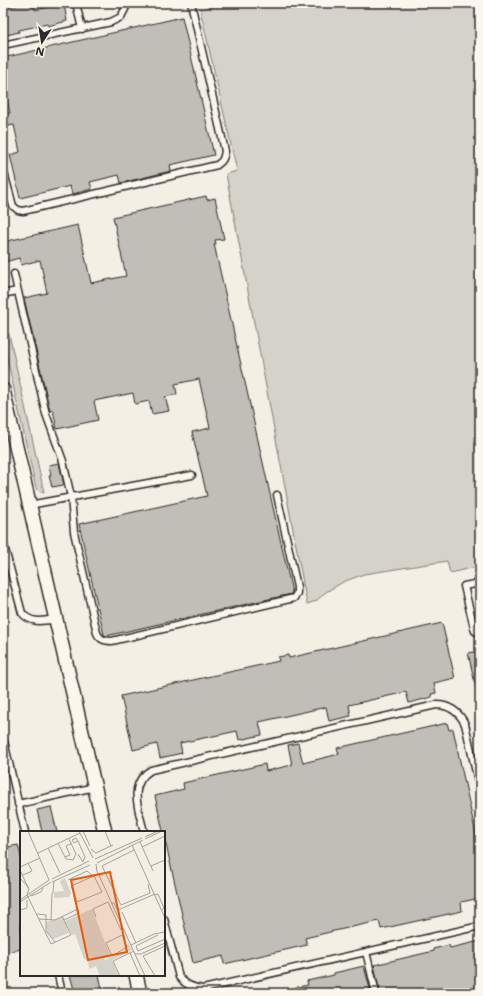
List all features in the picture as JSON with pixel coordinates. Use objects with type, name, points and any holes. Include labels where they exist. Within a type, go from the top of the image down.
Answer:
[{"type":"street","points":[[3,390],[105,831]]},
{"type":"street","points":[[136,976],[140,993]]},
{"type":"lane","points":[[76,3],[82,29]]},
{"type":"lane","points":[[3,45],[111,22],[118,19],[128,3]]},
{"type":"lane","points":[[3,169],[13,206],[18,210],[23,211],[210,166],[221,162],[225,152],[191,3]]},
{"type":"lane","points":[[14,274],[46,414],[63,461],[71,497],[74,532],[97,633],[104,641],[112,641],[291,600],[294,598],[297,593],[297,587],[277,495]]},
{"type":"lane","points":[[3,294],[17,291]]},
{"type":"lane","points":[[29,505],[192,475]]},
{"type":"lane","points":[[3,542],[22,613],[35,621],[56,619]]},
{"type":"lane","points":[[480,583],[464,586],[475,631],[480,633]]},
{"type":"lane","points":[[144,831],[136,793],[140,779],[151,770],[436,705],[445,706],[454,710],[462,718],[465,724],[480,790]]},
{"type":"lane","points":[[3,737],[25,831]]},
{"type":"lane","points":[[18,804],[95,787]]},
{"type":"lane","points":[[165,923],[179,977],[186,984],[210,990],[480,926]]},
{"type":"lane","points":[[366,952],[376,993]]},
{"type":"lane","points":[[58,976],[62,993]]},
{"type":"shaded area","points":[[228,3],[480,3],[480,566],[450,573],[447,561],[364,574],[343,582],[326,592],[316,601],[307,604],[226,174],[237,171],[200,9]]},
{"type":"shaded area","points":[[3,309],[7,326],[5,331],[9,334],[44,492],[39,491],[36,488],[3,340]]},
{"type":"building","points":[[33,3],[35,10],[64,4],[67,21],[48,26],[47,24],[19,30],[19,32],[3,36],[3,8]]},
{"type":"building","points":[[182,17],[214,155],[170,165],[171,171],[121,183],[119,175],[90,182],[92,189],[72,194],[70,186],[20,198],[10,155],[20,152],[14,125],[3,127],[3,114],[10,113],[3,81],[3,58]]},
{"type":"building","points":[[206,196],[207,200],[215,198],[224,239],[215,240],[216,244],[214,244],[292,592],[291,594],[106,636],[104,635],[79,524],[207,496],[192,432],[210,428],[199,379],[175,384],[177,394],[165,397],[169,411],[152,414],[149,401],[135,404],[133,393],[94,401],[98,420],[57,429],[53,410],[50,411],[24,298],[47,293],[40,260],[21,265],[19,258],[5,262],[3,256],[3,242],[78,225],[91,283],[126,276],[113,217]]},
{"type":"building","points":[[59,463],[64,485],[52,487],[49,476],[51,476],[49,465]]},
{"type":"building","points":[[442,623],[455,678],[434,683],[436,693],[431,694],[432,697],[409,703],[406,692],[349,705],[351,716],[329,721],[326,707],[259,722],[262,735],[239,740],[237,731],[180,743],[182,753],[160,758],[157,744],[133,750],[121,696],[279,661],[278,657],[288,655],[289,658]]},
{"type":"building","points":[[480,651],[480,688],[476,688],[468,653]]},
{"type":"building","points":[[447,723],[449,730],[453,729],[480,853],[480,898],[461,902],[462,911],[381,929],[379,921],[334,931],[305,938],[307,945],[224,964],[223,956],[193,963],[165,840],[165,831],[163,831],[155,796],[184,789],[183,783],[265,764],[266,771],[292,765],[288,745],[298,743],[303,763],[339,754],[337,748]]},
{"type":"building","points":[[51,807],[57,831],[42,831],[37,810]]},
{"type":"building","points":[[18,845],[20,853],[20,949],[3,953],[3,848]]},
{"type":"building","points":[[480,941],[480,993],[380,993],[374,965],[434,951],[433,949],[449,945],[450,948]]},
{"type":"building","points":[[364,966],[371,993],[288,993],[288,989],[308,985],[307,981]]},
{"type":"building","points":[[70,976],[99,976],[103,993],[75,993]]}]
